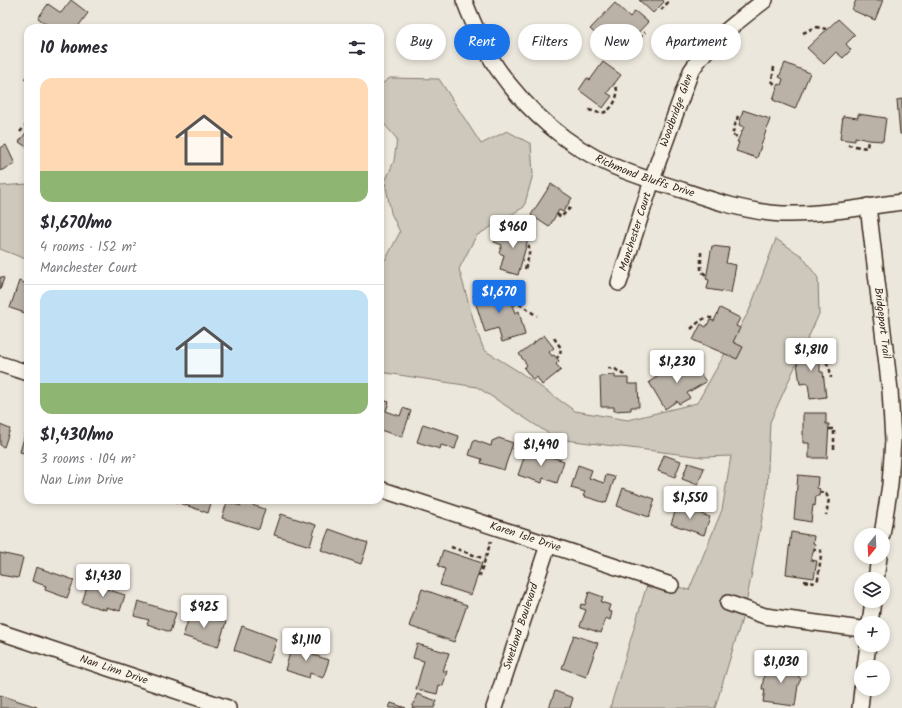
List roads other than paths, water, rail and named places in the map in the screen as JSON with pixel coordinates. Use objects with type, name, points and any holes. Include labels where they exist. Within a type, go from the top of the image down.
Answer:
[{"type":"street","name":"Richmond Bluffs Drive","points":[[464,0],[480,36],[497,67],[537,114],[586,152],[612,166],[719,203],[761,211],[802,213],[902,202]]},
{"type":"street","name":"Woodbridge Glen","points":[[652,180],[680,97],[691,71],[699,58],[713,42],[765,0]]},
{"type":"street","name":"Manchester Court","points":[[619,283],[652,180]]},
{"type":"street","name":"Bridgeport Trail","points":[[868,206],[890,390],[893,440],[890,486],[883,528]]},
{"type":"street","points":[[0,364],[24,372]]},
{"type":"street","name":"Karen Isle Drive","points":[[384,490],[671,585]]},
{"type":"street","name":"Swetland Boulevard","points":[[494,708],[548,545]]},
{"type":"street","points":[[728,603],[766,616],[854,628]]},
{"type":"street","name":"Nan Linn Drive","points":[[0,632],[228,708]]},
{"type":"street","points":[[860,708],[861,696]]}]
